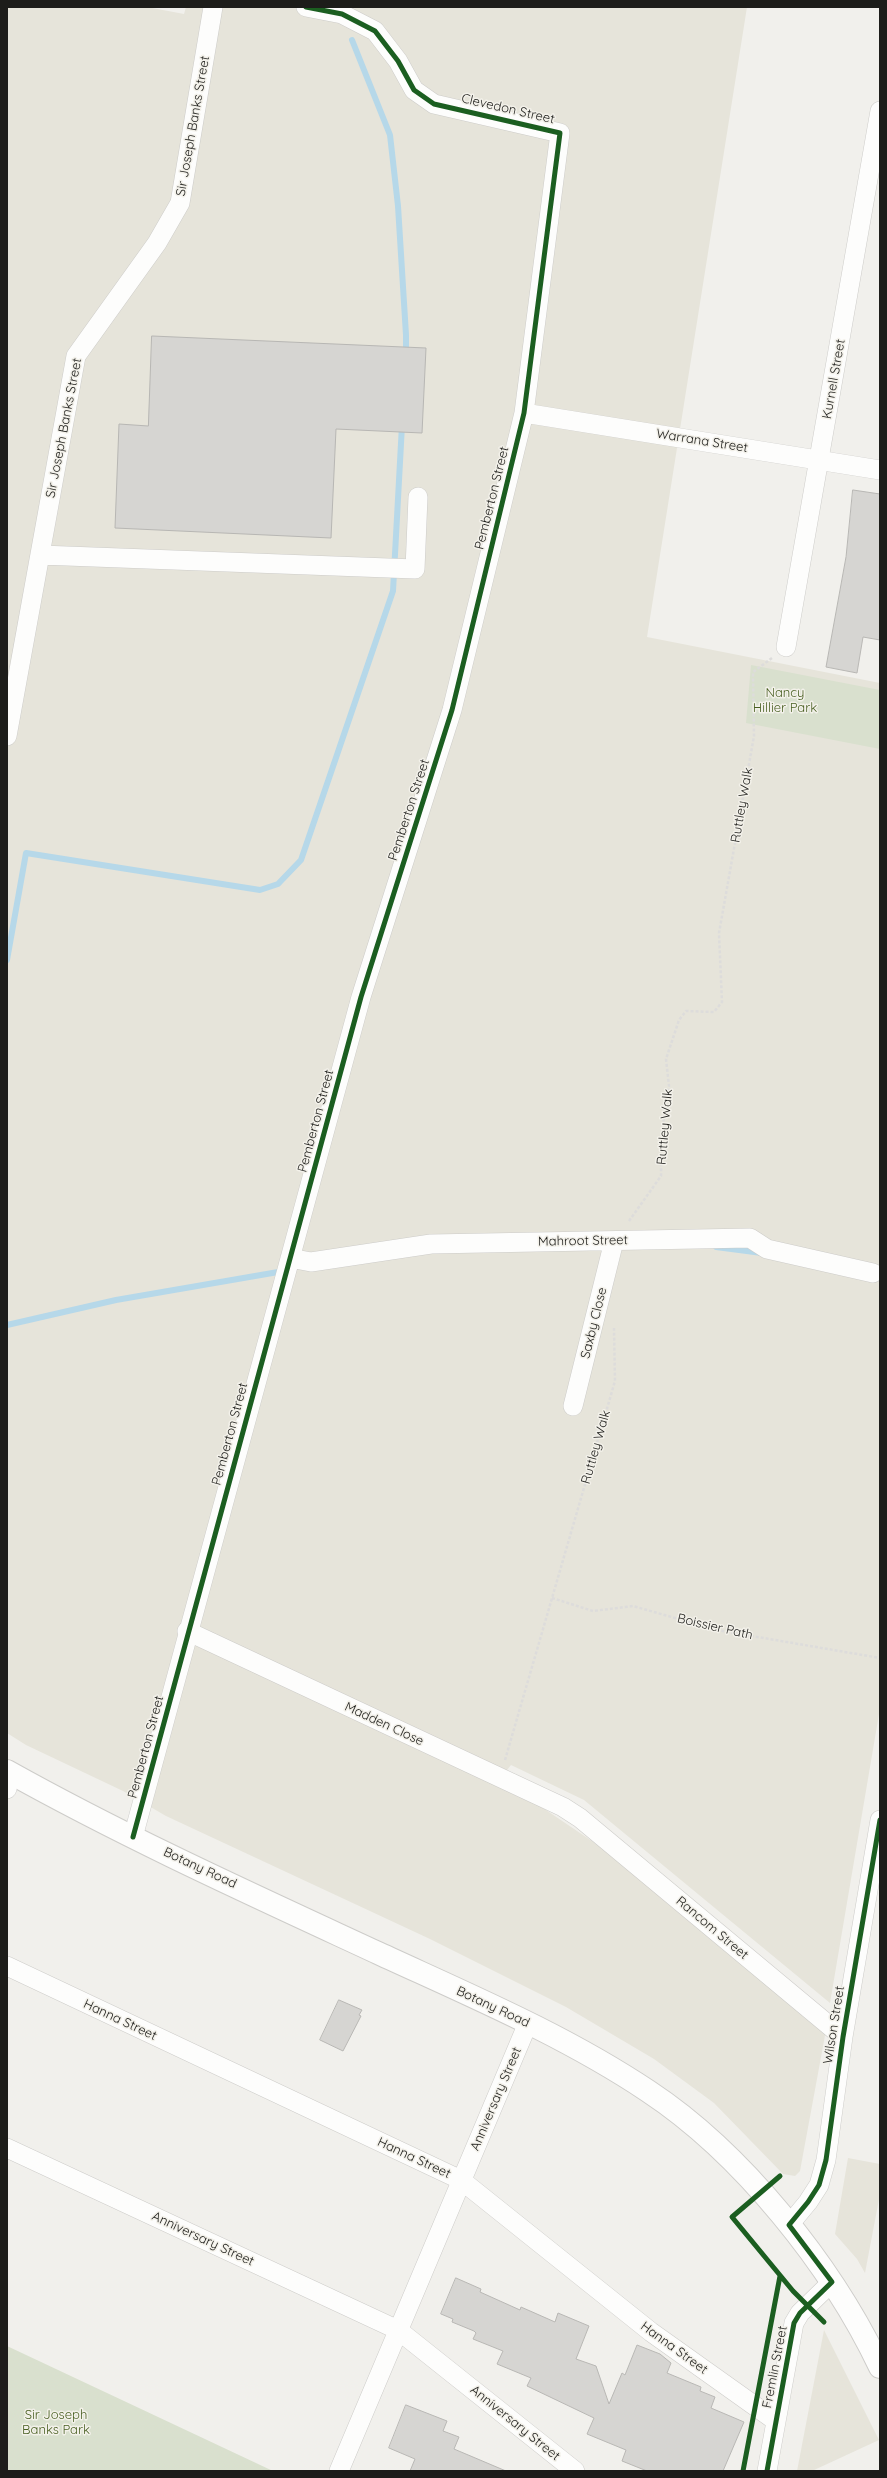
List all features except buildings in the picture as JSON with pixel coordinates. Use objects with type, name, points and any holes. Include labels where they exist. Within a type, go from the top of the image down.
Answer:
[{"type":"main road","name":"Botany Road","points":[[8,1778],[528,2023],[594,2058],[650,2092],[736,2163],[789,2225],[832,2282],[868,2341],[880,2367]]},
{"type":"street","name":"Sir Joseph Banks Street","points":[[7,736],[13,671],[40,555],[76,356],[157,243],[180,203],[213,7]]},
{"type":"street","name":"Clevedon Street","points":[[306,7],[342,14],[375,32],[398,61],[414,90],[434,104],[560,133],[524,413]]},
{"type":"street","name":"Kurnell Street","points":[[786,647],[880,111]]},
{"type":"street","name":"Warrana Street","points":[[524,413],[880,470]]},
{"type":"street","name":"Pemberton Street","points":[[133,1837],[187,1631],[361,997],[452,710],[524,413]]},
{"type":"street","points":[[40,555],[415,569],[418,497]]},
{"type":"street","name":"Mahroot Street","points":[[290,1258],[311,1262],[431,1244],[750,1238],[767,1248],[873,1273]]},
{"type":"street","name":"Saxby Close","points":[[573,1406],[621,1241]]},
{"type":"street","name":"Madden Close","points":[[187,1631],[500,1777],[550,1801],[580,1818]]},
{"type":"street","name":"Rancom Street","points":[[580,1818],[843,2037]]},
{"type":"street","name":"Wilson Street","points":[[789,2225],[808,2202],[819,2185],[826,2160],[843,2037],[880,1820]]},
{"type":"street","points":[[868,1888],[880,1912]]},
{"type":"street","name":"Hanna Street","points":[[7,1966],[461,2180],[651,2332],[776,2422]]},
{"type":"street","name":"Anniversary Street","points":[[338,2471],[528,2023]]},
{"type":"street","name":"Anniversary Street","points":[[7,2148],[398,2330],[575,2471]]},
{"type":"street","name":"Fremlin Street","points":[[767,2471],[794,2323],[800,2313],[832,2282]]},
{"type":"shaded area","points":[[7,7],[147,7],[184,14],[186,7],[747,7],[647,637],[880,683],[880,1708],[830,2003],[584,1800],[511,1765],[495,1785],[537,1804],[617,1858],[826,2030],[800,2171],[795,2176],[783,2174],[714,2103],[654,2059],[566,2007],[430,1939],[166,1816],[123,1791],[26,1745],[7,1733]]},
{"type":"shaded area","points":[[848,2158],[880,2164],[880,2194],[865,2273],[857,2259],[835,2234]]},
{"type":"shaded area","points":[[824,2330],[879,2440],[812,2471],[797,2471]]},
{"type":"green space","name":"Nancy Hillier Park","points":[[751,665],[880,690],[880,749],[746,723]]},
{"type":"green space","name":"Sir Joseph Banks Park","points":[[7,2346],[273,2471],[7,2471]]},
{"type":"waterway","points":[[352,40],[390,135],[398,206],[406,354]]},
{"type":"waterway","points":[[7,960],[26,853],[260,890],[278,884],[301,860],[393,591],[402,425]]},
{"type":"waterway","points":[[716,1247],[762,1253]]},
{"type":"waterway","points":[[7,1325],[116,1300],[284,1271]]},
{"type":"cycle path","points":[[133,1837],[361,997],[452,710],[524,413],[560,133],[434,104],[414,90],[398,61],[375,31],[342,14],[306,7]]},
{"type":"cycle path","points":[[767,2471],[794,2323],[800,2313],[832,2282],[789,2225],[808,2202],[819,2185],[826,2160],[843,2037],[880,1820]]},
{"type":"cycle path","points":[[780,2176],[732,2217],[793,2291],[824,2322]]},
{"type":"cycle path","points":[[743,2471],[780,2276]]}]
